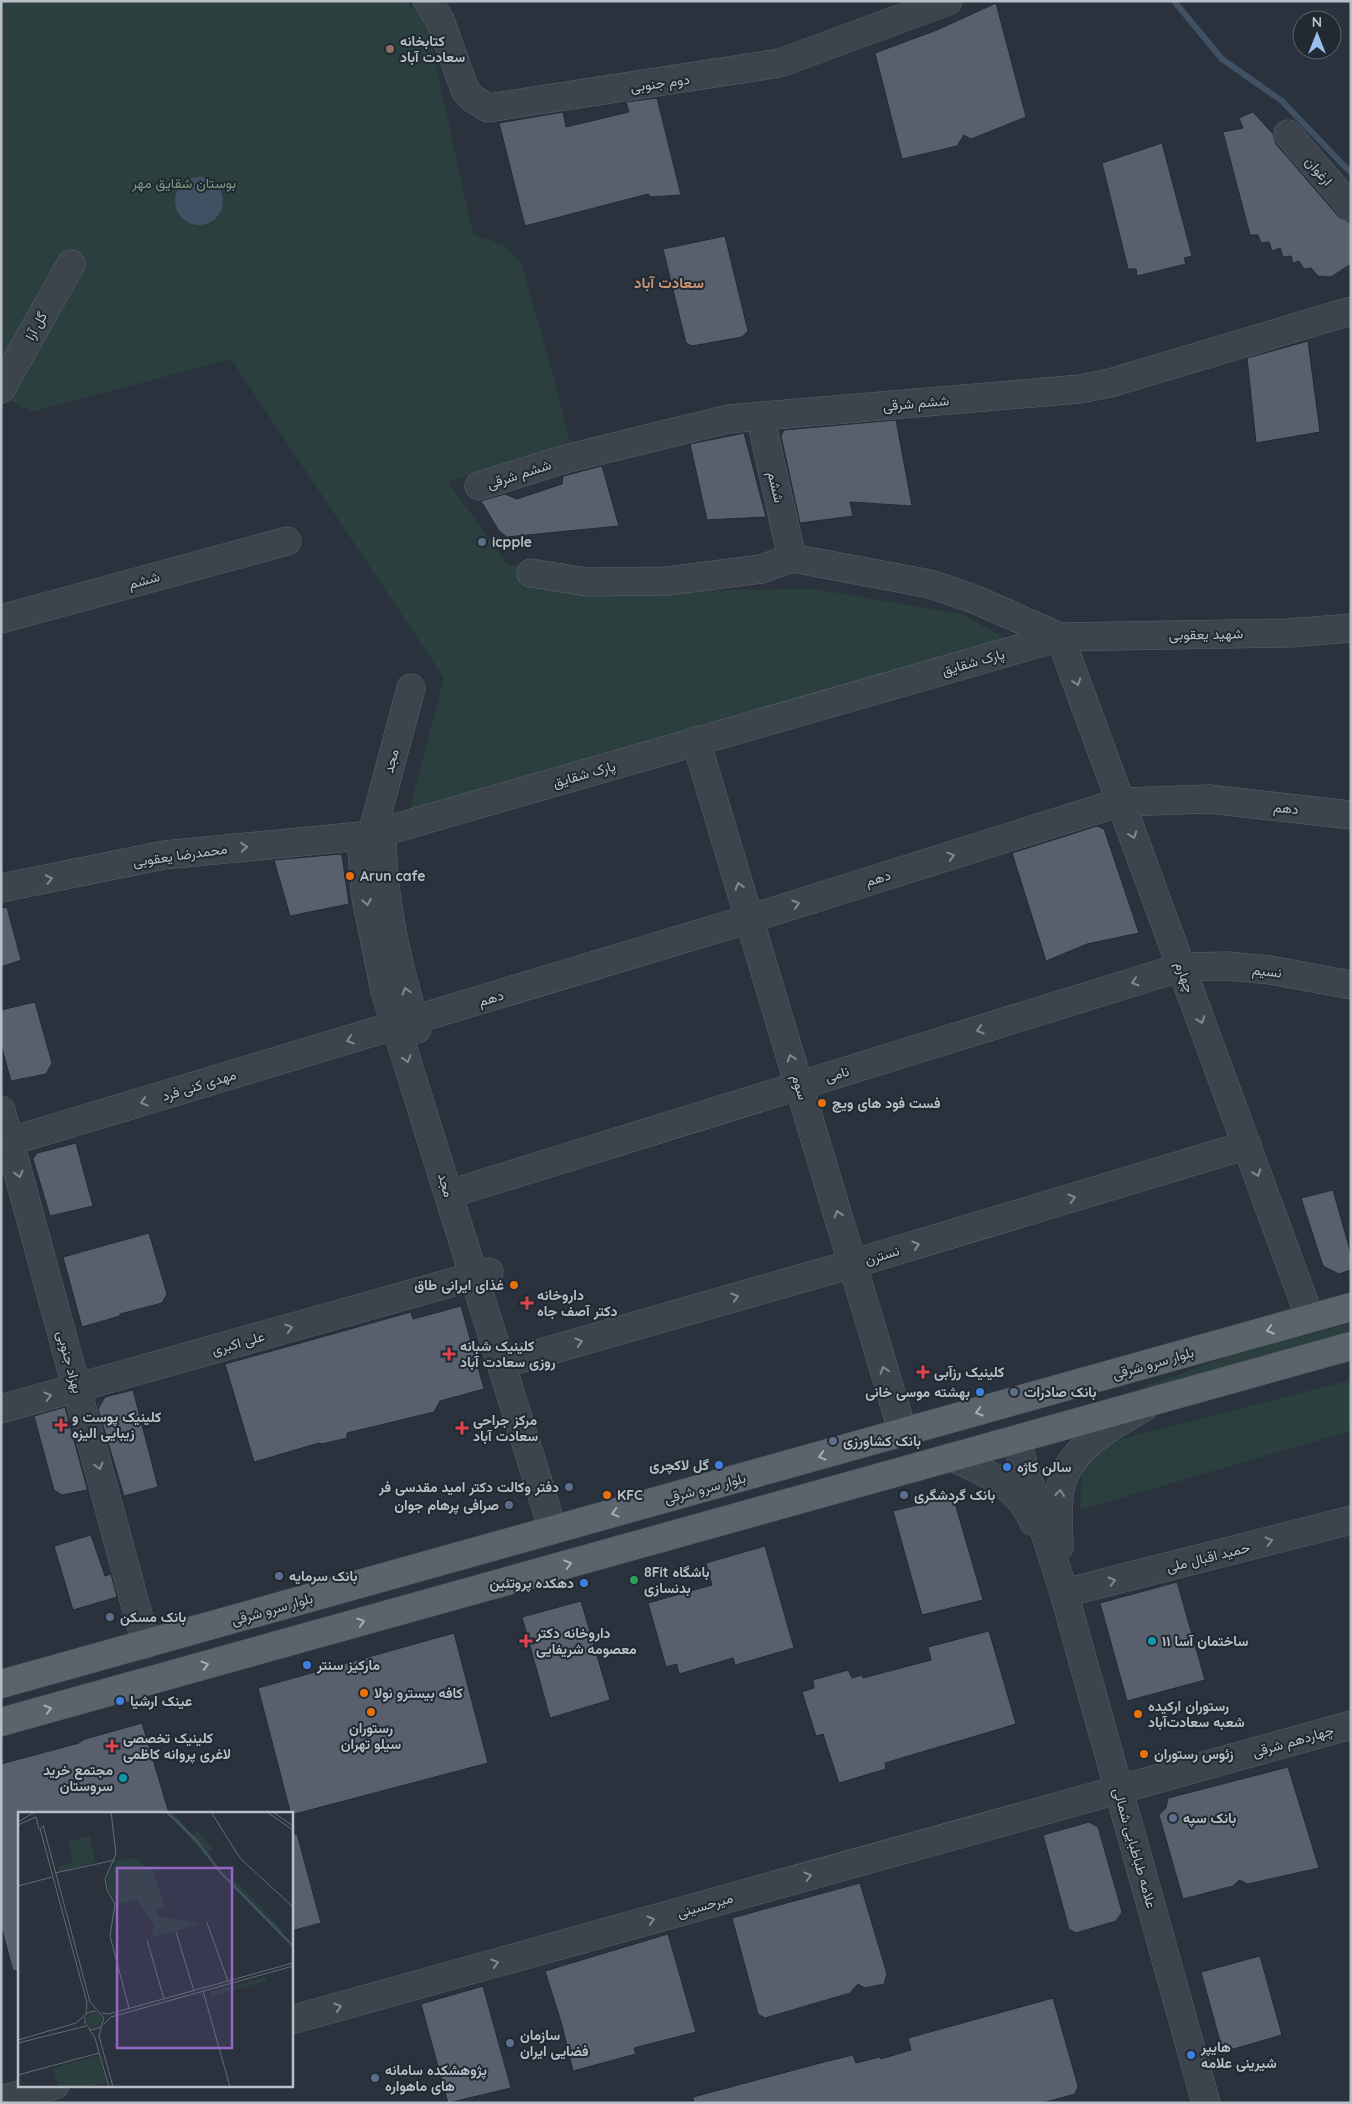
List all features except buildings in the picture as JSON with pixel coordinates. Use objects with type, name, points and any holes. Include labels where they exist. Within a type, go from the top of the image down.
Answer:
[{"type":"main road","name":"بلوار سرو شرقی","points":[[1,1684],[1351,1307]]},
{"type":"main road","points":[[1,1722],[1351,1346]]},
{"type":"main road","points":[[1007,1404],[1016,1440]]},
{"type":"street","name":"دوم جنوبی","points":[[427,1],[440,20],[465,90],[472,98],[488,108],[780,63],[948,1]]},
{"type":"street","name":"ارغوان","points":[[1288,134],[1351,206]]},
{"type":"street","name":"گل آرا","points":[[1,389],[70,264]]},
{"type":"street","name":"ششم شرقی","points":[[479,486],[565,459],[695,426],[760,416],[1080,390],[1110,383],[1351,311]]},
{"type":"street","name":"ششم","points":[[760,416],[792,558]]},
{"type":"street","name":"ششم","points":[[1,619],[287,541]]},
{"type":"street","points":[[531,573],[587,582],[667,581],[761,569],[792,558],[930,584],[974,599],[1060,637]]},
{"type":"street","name":"شهید یعقوبی","points":[[1060,637],[1289,633],[1351,628]]},
{"type":"street","name":"پارک شقایق","points":[[371,834],[1060,637]]},
{"type":"street","name":"چهارم","points":[[1060,637],[1310,1318]]},
{"type":"street","name":"مجد","points":[[411,688],[371,834],[382,866],[406,1023],[559,1528]]},
{"type":"street","name":"سوم","points":[[696,741],[903,1433]]},
{"type":"street","name":"دهم","points":[[406,1023],[750,919],[1121,802],[1209,800],[1351,815]]},
{"type":"street","name":"محمدرضا یعقوبی","points":[[1,888],[164,855],[371,834]]},
{"type":"street","name":"نسیم","points":[[1182,967],[1227,966],[1270,970],[1351,985]]},
{"type":"street","name":"نامی","points":[[457,1192],[1182,967]]},
{"type":"street","name":"مهدی کنی فرد","points":[[6,1143],[406,1023]]},
{"type":"street","name":"بهزاد جنوبی","points":[[1,1110],[6,1143],[78,1388],[146,1644]]},
{"type":"street","name":"نسترن","points":[[508,1362],[852,1264],[1247,1145]]},
{"type":"street","name":"علی اکبری","points":[[1,1410],[482,1274]]},
{"type":"street","name":"علامه طباطبایی شمالی","points":[[1064,1593],[1058,1510],[1061,1484],[1068,1468],[1086,1445],[1151,1402]]},
{"type":"street","name":"علامه طباطبایی شمالی","points":[[1016,1440],[1064,1593],[1206,2103]]},
{"type":"street","name":"علامه طباطبایی شمالی","points":[[952,1457],[990,1474],[1018,1495],[1028,1509],[1064,1593]]},
{"type":"street","name":"حمید اقبال ملی","points":[[1064,1593],[1351,1520]]},
{"type":"street","name":"چهاردهم شرقی","points":[[1119,1790],[1351,1725]]},
{"type":"street","name":"میرحسینی","points":[[292,2020],[1119,1790]]},
{"type":"street","points":[[1,2100],[51,2086]]},
{"type":"green space","name":"بوستان شقایق مهر","points":[[1,1],[407,1],[427,25],[473,234],[504,245],[521,263],[547,352],[570,442],[448,482],[508,565],[524,566],[562,592],[815,589],[962,614],[1015,644],[409,811],[444,678],[231,359],[32,412],[1,396]]},
{"type":"green space","points":[[1351,1323],[1351,1334],[1063,1416],[1226,1357]]},
{"type":"green space","points":[[1351,1380],[1351,1431],[1080,1510],[1082,1472],[1102,1444]]},
{"type":"water","points":[[199,177],[208,179],[216,184],[221,192],[223,201],[221,210],[216,218],[208,223],[199,225],[190,223],[182,218],[177,210],[175,201],[177,192],[182,184],[190,179]]},
{"type":"waterway","points":[[1174,1],[1222,59],[1282,101],[1351,173]]},
{"type":"place","name":"کتابخانه سعادت آباد","points":[[390,49]]},
{"type":"place","name":"icpple","points":[[482,542]]},
{"type":"place","name":"Arun cafe","points":[[350,876]]},
{"type":"place","name":"فست فود های ویچ","points":[[822,1103]]},
{"type":"place","name":"غذای ایرانی طاق","points":[[514,1285]]},
{"type":"place","name":"داروخانه دکتر آصف جاه","points":[[527,1303]]},
{"type":"place","name":"کلینیک شبانه روزی سعادت آباد","points":[[449,1354]]},
{"type":"place","name":"کلینیک رزآبی","points":[[923,1372]]},
{"type":"place","name":"بهشته موسی خانی","points":[[980,1392]]},
{"type":"place","name":"بانک صادرات","points":[[1014,1392]]},
{"type":"place","name":"کلینیک پوست و زیبایی الیزه","points":[[61,1425]]},
{"type":"place","name":"مرکز جراحی سعادت آباد","points":[[462,1428]]},
{"type":"place","name":"بانک کشاورزی","points":[[833,1441]]},
{"type":"place","name":"گل لاکچری","points":[[719,1465]]},
{"type":"place","name":"سالن كاژه","points":[[1007,1467]]},
{"type":"place","name":"دفتر وکالت دکتر امید مقدسی فر","points":[[569,1487]]},
{"type":"place","name":"KFC","points":[[607,1495]]},
{"type":"place","name":"بانک گردشگری","points":[[904,1495]]},
{"type":"place","name":"صرافی پرهام جوان","points":[[509,1505]]},
{"type":"place","name":"بانک سرمایه","points":[[279,1576]]},
{"type":"place","name":"8Fit باشگاه بدنسازی","points":[[634,1580]]},
{"type":"place","name":"دهکده پروتئین","points":[[584,1583]]},
{"type":"place","name":"بانک مسکن","points":[[110,1617]]},
{"type":"place","name":"داروخانه دکتر معصومه شریفایی","points":[[526,1641]]},
{"type":"place","name":"ساختمان آسا ۱۱","points":[[1152,1641]]},
{"type":"place","name":"مارکیز سنتر","points":[[307,1665]]},
{"type":"place","name":"کافه بیسترو نولا","points":[[364,1693]]},
{"type":"place","name":"عینک ارشیا","points":[[120,1701]]},
{"type":"place","name":"رستوران سیلو تهران","points":[[371,1712]]},
{"type":"place","name":"رستوران ارکیده شعبه سعادت‌آباد","points":[[1138,1714]]},
{"type":"place","name":"کلینیک تخصصی لاغری پروانه کاظمی","points":[[112,1746]]},
{"type":"place","name":"زئوس رستوران","points":[[1144,1754]]},
{"type":"place","name":"مجتمع خرید سروستان","points":[[123,1778]]},
{"type":"place","name":"بانک سپه","points":[[1173,1818]]},
{"type":"place","name":"سازمان فضایی ایران","points":[[510,2043]]},
{"type":"place","name":"هایپر شیرینی علامه","points":[[1191,2055]]},
{"type":"place","name":"پژوهشکده سامانه های ماهواره","points":[[375,2078]]},
{"type":"district","name":"سعادت آباد","points":[[669,282]]}]
